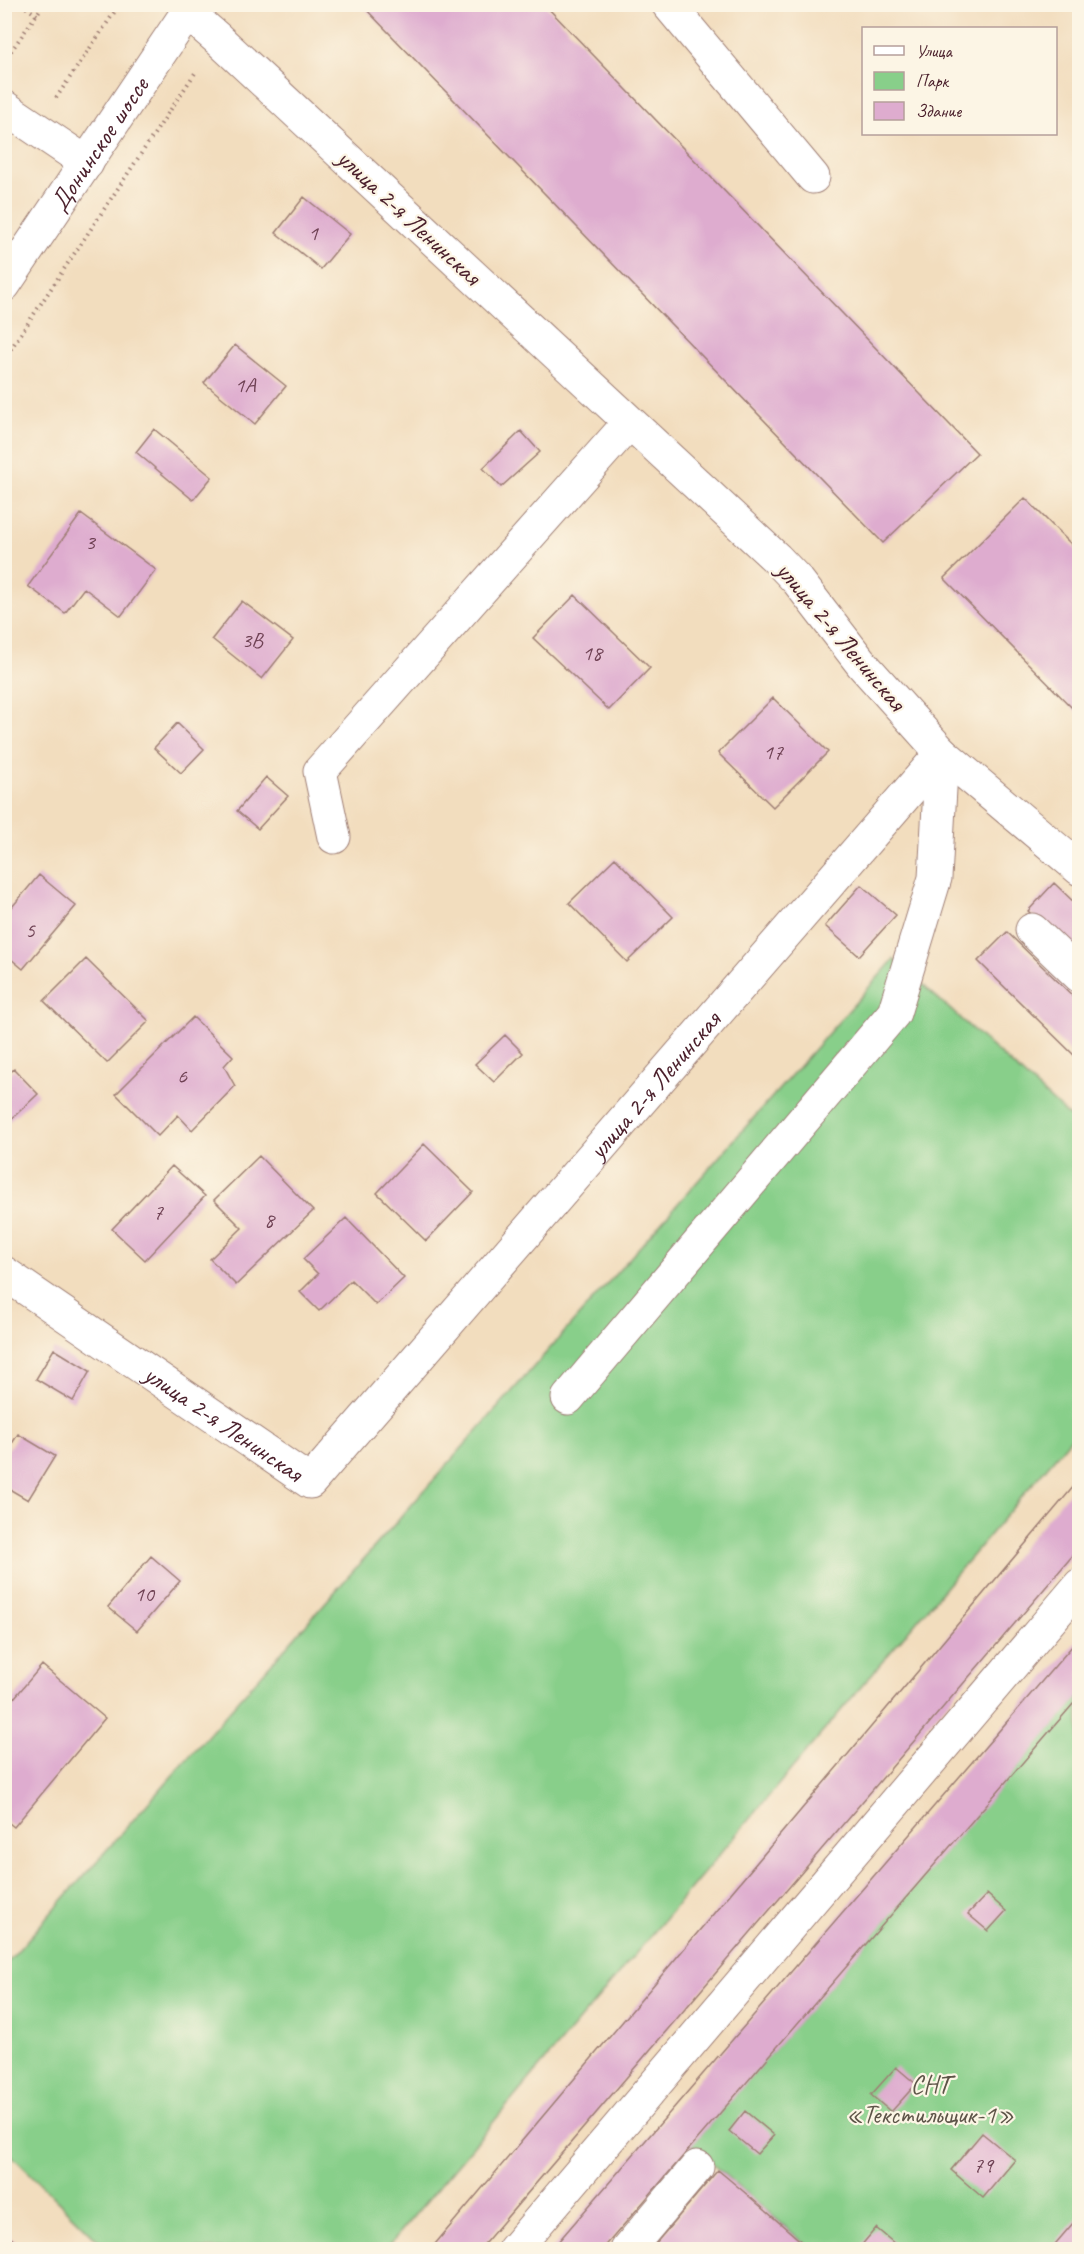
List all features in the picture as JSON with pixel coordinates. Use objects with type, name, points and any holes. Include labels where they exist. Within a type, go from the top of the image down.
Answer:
[{"type":"street","points":[[668,4],[813,177]]},
{"type":"street","name":"улица 2-я Ленинская","points":[[4,1273],[310,1482],[942,753],[862,664],[798,581],[218,39],[191,9]]},
{"type":"street","name":"Донинское шоссе","points":[[4,285],[191,9]]},
{"type":"street","points":[[4,107],[87,163]]},
{"type":"street","points":[[334,837],[320,771],[629,423]]},
{"type":"street","points":[[942,753],[1080,869]]},
{"type":"street","points":[[568,1398],[894,1013],[935,878],[942,753]]},
{"type":"street","points":[[1032,930],[1080,976]]},
{"type":"street","points":[[514,2250],[1080,1585]]},
{"type":"street","points":[[627,2250],[697,2167]]},
{"type":"path","points":[[21,4],[37,15]]},
{"type":"path","points":[[4,61],[44,4]]},
{"type":"path","points":[[36,128],[120,4]]},
{"type":"path","points":[[4,360],[218,39]]},
{"type":"green space","points":[[894,959],[1079,1125],[1079,1429],[386,2249],[107,2249],[5,2149],[5,1965]]},
{"type":"green space","name":"СНТ «Текстильщик-1»","points":[[1079,1696],[1079,2249],[811,2249],[691,2146]]},
{"type":"building","points":[[361,4],[544,4],[977,453],[883,543]]},
{"type":"building","points":[[304,197],[350,234],[321,269],[276,233]]},
{"type":"building","points":[[235,345],[286,386],[255,424],[204,383]]},
{"type":"building","points":[[154,429],[212,477],[193,500],[136,452]]},
{"type":"building","points":[[521,431],[540,452],[501,487],[483,468]]},
{"type":"building","points":[[1025,498],[1080,553],[1080,716],[944,578]]},
{"type":"building","points":[[81,514],[156,570],[121,616],[84,588],[65,613],[28,586]]},
{"type":"building","points":[[575,595],[650,668],[609,710],[533,638]]},
{"type":"building","points":[[242,601],[293,640],[262,679],[212,639]]},
{"type":"building","points":[[773,698],[828,752],[773,807],[718,753]]},
{"type":"building","points":[[177,723],[204,749],[181,773],[154,748]]},
{"type":"building","points":[[266,777],[288,796],[258,829],[237,811]]},
{"type":"building","points":[[615,858],[673,917],[627,962],[569,903]]},
{"type":"building","points":[[39,875],[76,906],[23,969],[4,953],[4,901],[12,907]]},
{"type":"building","points":[[1054,883],[1080,908],[1080,960],[1028,911]]},
{"type":"building","points":[[861,885],[896,915],[859,956],[825,926]]},
{"type":"building","points":[[1007,932],[1080,1003],[1080,1061],[978,961]]},
{"type":"building","points":[[86,959],[149,1021],[107,1063],[44,1001]]},
{"type":"building","points":[[193,1017],[233,1056],[224,1066],[235,1086],[192,1130],[178,1115],[158,1136],[116,1094]]},
{"type":"building","points":[[505,1035],[523,1053],[494,1082],[475,1064]]},
{"type":"building","points":[[14,1069],[38,1094],[4,1126],[4,1078]]},
{"type":"building","points":[[424,1144],[473,1192],[426,1241],[377,1193]]},
{"type":"building","points":[[259,1156],[313,1211],[236,1285],[210,1259],[242,1228],[214,1200]]},
{"type":"building","points":[[172,1166],[205,1196],[145,1260],[112,1229]]},
{"type":"building","points":[[346,1218],[404,1278],[376,1305],[351,1280],[319,1311],[300,1292],[318,1274],[303,1259]]},
{"type":"building","points":[[54,1349],[90,1371],[73,1401],[36,1379]]},
{"type":"building","points":[[18,1434],[55,1456],[28,1500],[4,1486],[4,1456]]},
{"type":"building","points":[[1080,1479],[1080,1547],[479,2250],[430,2250]]},
{"type":"building","points":[[151,1556],[180,1581],[137,1631],[108,1607]]},
{"type":"building","points":[[1080,1637],[1080,1696],[602,2250],[551,2250]]},
{"type":"building","points":[[42,1665],[105,1718],[14,1827],[4,1819],[4,1710]]},
{"type":"building","points":[[987,1894],[1006,1911],[988,1931],[968,1914]]},
{"type":"building","points":[[896,2067],[916,2084],[891,2112],[871,2095]]},
{"type":"building","points":[[745,2111],[774,2135],[757,2154],[729,2131]]},
{"type":"building","points":[[982,2133],[1015,2160],[983,2198],[951,2170]]},
{"type":"building","points":[[718,2170],[743,2191],[811,2250],[650,2250]]},
{"type":"building","points":[[1080,2215],[1080,2250],[1050,2250]]},
{"type":"building","points":[[876,2228],[895,2244],[890,2250],[863,2250],[860,2247]]},
{"type":"building","points":[[4,2232],[25,2250],[4,2250]]}]
